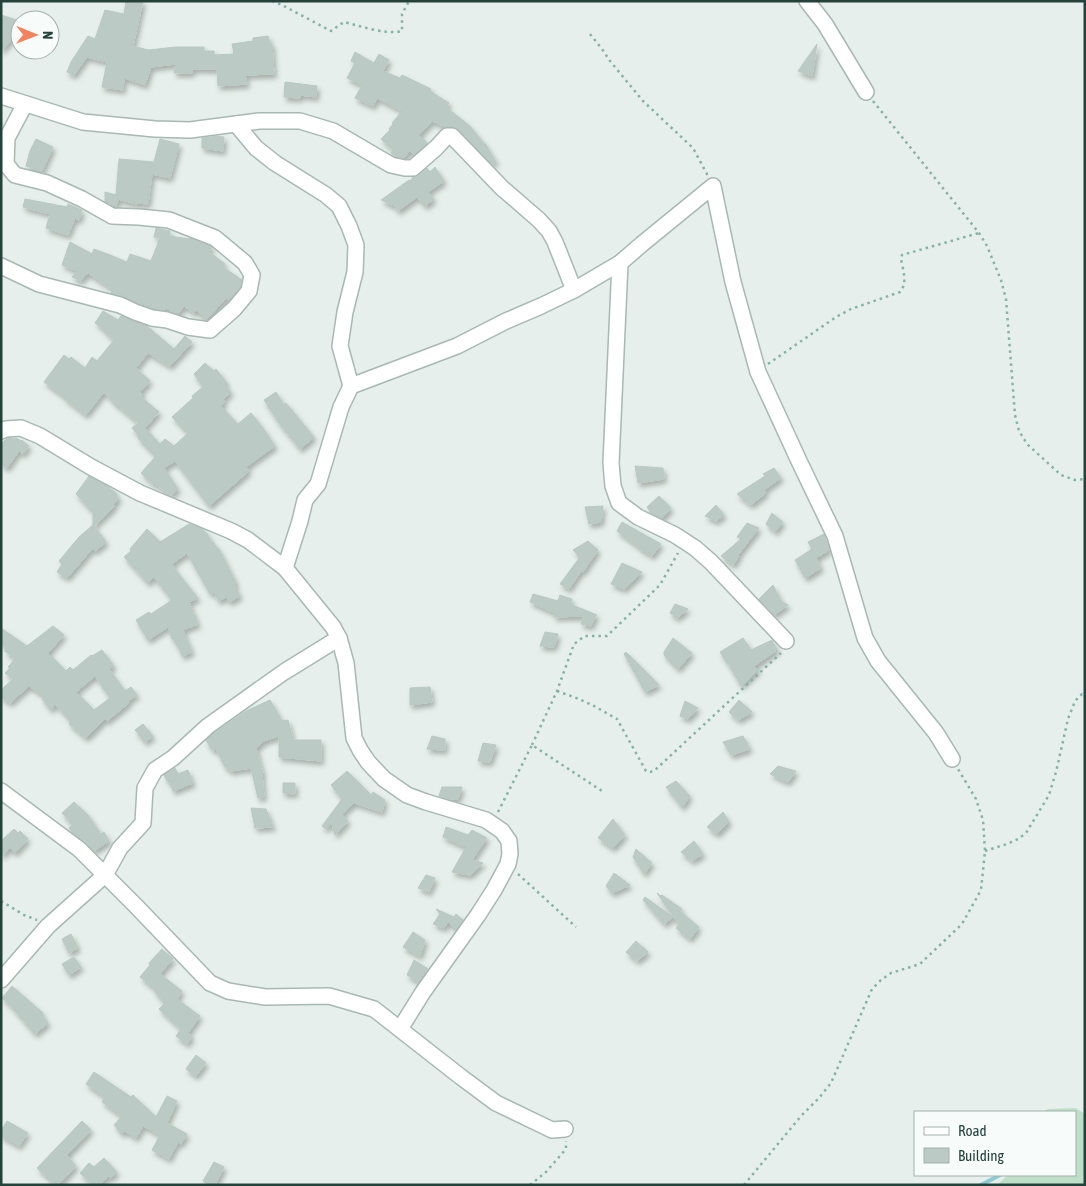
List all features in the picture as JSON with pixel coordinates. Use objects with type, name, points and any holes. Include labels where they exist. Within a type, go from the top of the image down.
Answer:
[{"type":"street","points":[[807,1],[825,24],[866,92]]},
{"type":"street","points":[[1,96],[83,122],[155,129],[190,130],[259,121],[300,122],[333,131],[391,165],[405,168],[412,168],[447,136],[452,136],[502,188],[539,220],[548,231],[555,242],[574,290]]},
{"type":"street","points":[[1,266],[39,284],[120,305],[152,318],[167,320],[188,327],[210,330],[234,309],[248,291],[252,274],[245,263],[216,238],[169,220],[112,216],[82,199],[47,183],[15,175],[6,164],[7,138],[25,104]]},
{"type":"street","points":[[236,124],[256,148],[274,163],[326,195],[340,206],[356,245],[355,272],[344,312],[340,346],[351,386],[341,407],[318,484],[305,500],[285,568]]},
{"type":"street","points":[[351,386],[457,346],[574,290],[620,263],[713,186],[732,282],[758,372],[798,462],[835,536],[865,638],[878,660],[936,733],[952,759]]},
{"type":"street","points":[[620,263],[611,463],[613,486],[619,503],[638,517],[675,535],[711,562],[786,641]]},
{"type":"street","points":[[1,431],[21,428],[40,436],[91,467],[140,492],[248,540],[285,568],[333,627],[339,638],[346,663],[354,738],[368,762],[384,779],[407,795],[486,820],[502,831],[509,841],[510,854],[508,864],[494,890],[423,992],[400,1029]]},
{"type":"street","points":[[1,980],[48,926],[105,875],[120,848],[143,823],[146,788],[155,770],[173,758],[208,726],[284,672],[339,638]]},
{"type":"street","points":[[1,791],[79,849],[136,905],[210,983],[228,991],[265,997],[329,996],[374,1009],[496,1103],[552,1130],[565,1129]]},
{"type":"path","points":[[272,1],[331,31],[344,22],[397,32],[402,31],[402,14],[409,1]]},
{"type":"path","points":[[590,34],[643,102],[693,148],[713,186]]},
{"type":"path","points":[[866,92],[980,233],[991,255],[1006,299],[1014,415],[1019,431],[1027,444],[1061,475],[1075,480],[1085,478]]},
{"type":"path","points":[[758,372],[851,308],[900,292],[905,282],[902,255],[980,233]]},
{"type":"path","points":[[491,824],[532,745],[557,691],[574,644],[585,636],[607,636],[660,585],[684,541]]},
{"type":"path","points":[[557,691],[579,699],[617,719],[646,771],[650,772],[654,771],[782,652],[786,646],[786,641]]},
{"type":"path","points":[[985,852],[1018,839],[1026,832],[1049,795],[1068,719],[1075,701],[1082,694],[1085,694]]},
{"type":"path","points":[[532,745],[602,791]]},
{"type":"path","points":[[744,1185],[831,1083],[872,990],[891,973],[920,964],[962,924],[981,890],[985,852],[983,820],[976,799],[952,759]]},
{"type":"path","points":[[508,864],[576,927]]},
{"type":"path","points":[[1,901],[48,926]]},
{"type":"path","points":[[530,1185],[546,1172],[566,1150],[565,1129]]},
{"type":"green space","points":[[1076,1108],[1085,1114],[1085,1185],[997,1185],[1007,1176],[1076,1176],[1076,1111],[1044,1111],[1048,1109]]},
{"type":"building","points":[[126,1],[143,1],[133,46],[148,50],[204,47],[204,51],[214,51],[214,55],[234,54],[232,44],[253,41],[253,38],[268,36],[270,44],[272,44],[274,74],[245,75],[247,84],[218,86],[217,69],[192,69],[192,73],[174,73],[176,64],[151,67],[145,85],[124,78],[123,90],[102,87],[107,62],[87,57],[74,75],[67,72],[71,62],[88,36],[95,39],[105,10],[124,14]]},
{"type":"building","points":[[1,15],[10,18],[10,41],[1,51]]},
{"type":"building","points":[[817,44],[812,76],[798,71]]},
{"type":"building","points":[[355,52],[374,63],[379,54],[389,60],[383,71],[400,78],[402,75],[431,89],[430,91],[449,103],[446,107],[470,126],[486,145],[496,162],[492,164],[456,128],[446,127],[432,121],[419,135],[427,143],[414,155],[410,150],[404,158],[396,157],[391,153],[393,150],[381,139],[390,130],[392,123],[402,111],[377,98],[373,106],[355,98],[362,85],[347,78],[355,63],[351,61]]},
{"type":"building","points":[[285,82],[317,86],[316,97],[300,95],[300,98],[284,97]]},
{"type":"building","points":[[224,137],[223,151],[202,148],[202,138]]},
{"type":"building","points":[[36,139],[53,147],[42,171],[26,166]]},
{"type":"building","points":[[160,139],[179,144],[170,178],[152,174],[148,204],[137,204],[118,199],[116,206],[105,202],[105,192],[116,195],[119,159],[154,162]]},
{"type":"building","points":[[435,167],[444,181],[428,192],[434,199],[425,206],[417,197],[398,211],[393,204],[381,200],[427,168],[430,172]]},
{"type":"building","points":[[25,199],[67,207],[68,204],[82,210],[79,220],[75,218],[68,235],[46,228],[50,214],[23,207]]},
{"type":"building","points":[[156,228],[170,231],[169,236],[190,238],[212,247],[209,252],[225,264],[223,267],[242,280],[240,287],[229,300],[226,298],[206,320],[196,310],[194,313],[184,306],[178,314],[166,308],[165,310],[154,309],[124,296],[111,293],[112,289],[88,273],[81,281],[72,277],[77,271],[62,265],[70,242],[92,254],[94,249],[127,262],[130,254],[151,261],[160,238],[154,237]]},
{"type":"building","points":[[103,311],[118,320],[121,316],[147,326],[174,349],[185,336],[192,342],[170,366],[148,353],[136,368],[150,381],[140,392],[143,395],[141,397],[159,412],[145,428],[160,444],[165,439],[174,446],[188,433],[172,417],[203,387],[194,374],[205,363],[214,371],[216,369],[227,383],[225,385],[231,392],[223,399],[225,401],[221,406],[238,424],[251,413],[275,446],[246,467],[249,471],[209,506],[175,461],[164,468],[178,489],[171,495],[153,484],[141,473],[156,456],[138,438],[140,437],[132,428],[138,423],[117,406],[104,392],[86,415],[44,382],[64,355],[69,359],[71,357],[85,368],[92,357],[97,361],[114,340],[95,323]]},
{"type":"building","points":[[276,392],[284,405],[286,403],[314,437],[300,449],[279,423],[264,400]]},
{"type":"building","points":[[8,438],[22,440],[29,446],[23,454],[19,451],[7,468],[1,464],[1,444]]},
{"type":"building","points":[[635,466],[663,468],[664,479],[638,483]]},
{"type":"building","points":[[774,468],[781,478],[764,490],[766,493],[752,504],[749,504],[737,494],[765,476],[763,474]]},
{"type":"building","points":[[89,476],[109,487],[117,494],[119,499],[113,505],[115,506],[94,526],[106,542],[95,551],[93,548],[67,578],[57,572],[62,564],[59,561],[79,537],[93,525],[93,512],[76,494]]},
{"type":"building","points":[[659,496],[671,508],[662,518],[651,513],[647,507]]},
{"type":"building","points":[[716,505],[724,515],[716,521],[705,516]]},
{"type":"building","points":[[603,506],[601,522],[589,524],[585,507]]},
{"type":"building","points":[[772,513],[783,522],[775,532],[766,524]]},
{"type":"building","points":[[622,522],[661,544],[652,556],[617,531]]},
{"type":"building","points":[[747,523],[759,528],[738,555],[733,565],[721,556],[741,539],[737,537]]},
{"type":"building","points":[[189,524],[203,529],[212,543],[219,549],[236,583],[234,585],[240,596],[229,602],[227,597],[218,601],[214,592],[210,594],[187,553],[172,564],[198,598],[189,602],[198,624],[183,630],[192,652],[182,656],[178,646],[172,639],[168,627],[148,640],[136,620],[149,612],[151,614],[172,600],[154,577],[148,583],[124,557],[131,551],[130,549],[147,529],[160,542]]},
{"type":"building","points":[[824,534],[829,550],[816,558],[821,568],[805,578],[795,560],[812,549],[808,542]]},
{"type":"building","points":[[588,541],[598,550],[569,589],[560,584],[580,557],[573,550]]},
{"type":"building","points":[[622,563],[642,572],[624,589],[611,584]]},
{"type":"building","points":[[773,585],[781,601],[788,605],[774,615],[759,599]]},
{"type":"building","points":[[533,594],[558,601],[560,595],[572,599],[570,604],[597,615],[591,626],[581,624],[584,616],[554,617],[555,613],[530,602]]},
{"type":"building","points":[[675,604],[688,609],[677,618],[670,613]]},
{"type":"building","points":[[53,626],[64,635],[48,653],[66,671],[70,667],[73,670],[91,655],[102,650],[114,666],[109,669],[125,691],[131,687],[137,695],[107,721],[105,719],[86,738],[69,724],[71,721],[55,704],[51,710],[42,699],[44,696],[29,686],[10,703],[1,697],[1,690],[13,679],[5,673],[15,659],[5,651],[9,648],[1,644],[1,628],[27,646]],"holes":[[[95,676],[110,698],[94,710],[76,692]]]},
{"type":"building","points":[[545,632],[558,634],[554,647],[540,646]]},
{"type":"building","points":[[673,638],[692,653],[678,669],[664,655]]},
{"type":"building","points":[[743,638],[751,650],[772,640],[777,650],[754,666],[758,670],[741,686],[720,652]]},
{"type":"building","points":[[626,652],[659,685],[645,692],[624,654]]},
{"type":"building","points":[[430,687],[432,702],[410,705],[410,688]]},
{"type":"building","points":[[270,700],[282,721],[288,720],[293,740],[321,740],[321,761],[279,757],[279,736],[264,741],[256,748],[263,773],[264,797],[258,798],[251,768],[231,771],[225,767],[216,749],[212,750],[206,740],[246,711]]},
{"type":"building","points":[[739,700],[752,712],[738,720],[729,712]]},
{"type":"building","points":[[685,701],[698,708],[688,719],[680,716]]},
{"type":"building","points":[[143,724],[153,736],[145,742],[135,730]]},
{"type":"building","points":[[432,736],[445,739],[445,750],[427,749]]},
{"type":"building","points":[[743,736],[750,749],[731,755],[723,742]]},
{"type":"building","points":[[483,743],[496,745],[490,762],[478,761]]},
{"type":"building","points":[[778,766],[796,771],[788,782],[770,774]]},
{"type":"building","points":[[175,768],[178,774],[188,770],[193,783],[173,791],[169,780],[167,781],[164,775]]},
{"type":"building","points":[[347,771],[371,795],[373,792],[385,800],[382,812],[354,803],[342,814],[348,821],[335,835],[332,823],[326,829],[322,826],[342,799],[331,785]]},
{"type":"building","points":[[676,781],[690,796],[682,807],[666,787]]},
{"type":"building","points":[[283,783],[295,783],[295,794],[283,793]]},
{"type":"building","points":[[442,787],[462,787],[458,799],[439,796]]},
{"type":"building","points":[[74,802],[88,815],[101,834],[104,832],[109,841],[94,851],[85,841],[72,832],[69,828],[73,825],[62,813]]},
{"type":"building","points":[[251,808],[266,809],[273,827],[255,828]]},
{"type":"building","points":[[723,812],[729,822],[717,834],[707,827]]},
{"type":"building","points":[[613,819],[625,835],[613,848],[598,838]]},
{"type":"building","points":[[446,827],[468,835],[472,830],[487,838],[472,860],[483,863],[470,875],[452,872],[466,847],[443,837]]},
{"type":"building","points":[[14,829],[18,833],[20,831],[28,839],[15,853],[10,848],[1,856],[1,841]]},
{"type":"building","points":[[694,841],[703,854],[692,861],[681,852]]},
{"type":"building","points":[[636,849],[652,863],[644,874],[633,857]]},
{"type":"building","points":[[614,873],[630,885],[612,893],[606,886]]},
{"type":"building","points":[[426,875],[435,878],[429,892],[418,888]]},
{"type":"building","points":[[657,893],[682,909],[680,911],[699,927],[690,939],[676,928],[679,925]]},
{"type":"building","points":[[645,897],[673,917],[664,924],[643,900]]},
{"type":"building","points":[[436,909],[454,917],[456,914],[463,920],[456,930],[448,922],[444,928],[433,924],[440,914]]},
{"type":"building","points":[[413,932],[425,940],[420,956],[403,947]]},
{"type":"building","points":[[71,934],[78,948],[69,953],[62,939]]},
{"type":"building","points":[[636,941],[648,952],[637,961],[626,952]]},
{"type":"building","points":[[162,949],[173,959],[160,974],[182,991],[177,999],[200,1016],[188,1033],[192,1036],[187,1044],[176,1036],[181,1029],[159,1009],[165,1003],[154,991],[155,989],[140,977],[150,965],[149,963]]},
{"type":"building","points":[[74,957],[81,967],[69,975],[62,964]]},
{"type":"building","points":[[414,960],[428,969],[418,982],[407,975]]},
{"type":"building","points":[[12,986],[43,1013],[42,1015],[48,1023],[35,1034],[2,998]]},
{"type":"building","points":[[196,1055],[206,1063],[196,1076],[186,1069]]},
{"type":"building","points":[[94,1072],[131,1097],[133,1095],[156,1117],[167,1096],[177,1101],[167,1123],[187,1134],[181,1144],[178,1142],[169,1159],[152,1150],[160,1135],[143,1126],[136,1138],[125,1131],[122,1134],[114,1125],[122,1116],[102,1102],[105,1097],[86,1084]]},
{"type":"building","points":[[7,1121],[28,1133],[19,1146],[1,1136],[1,1131]]},
{"type":"building","points":[[82,1121],[91,1130],[67,1155],[76,1166],[56,1185],[37,1168]]},
{"type":"building","points":[[104,1158],[117,1172],[110,1178],[108,1176],[100,1185],[93,1185],[80,1173],[89,1163],[94,1167]]},
{"type":"building","points":[[214,1162],[224,1167],[215,1185],[210,1185],[203,1181]]},
{"type":"waterway","points":[[981,1185],[998,1176]]}]
